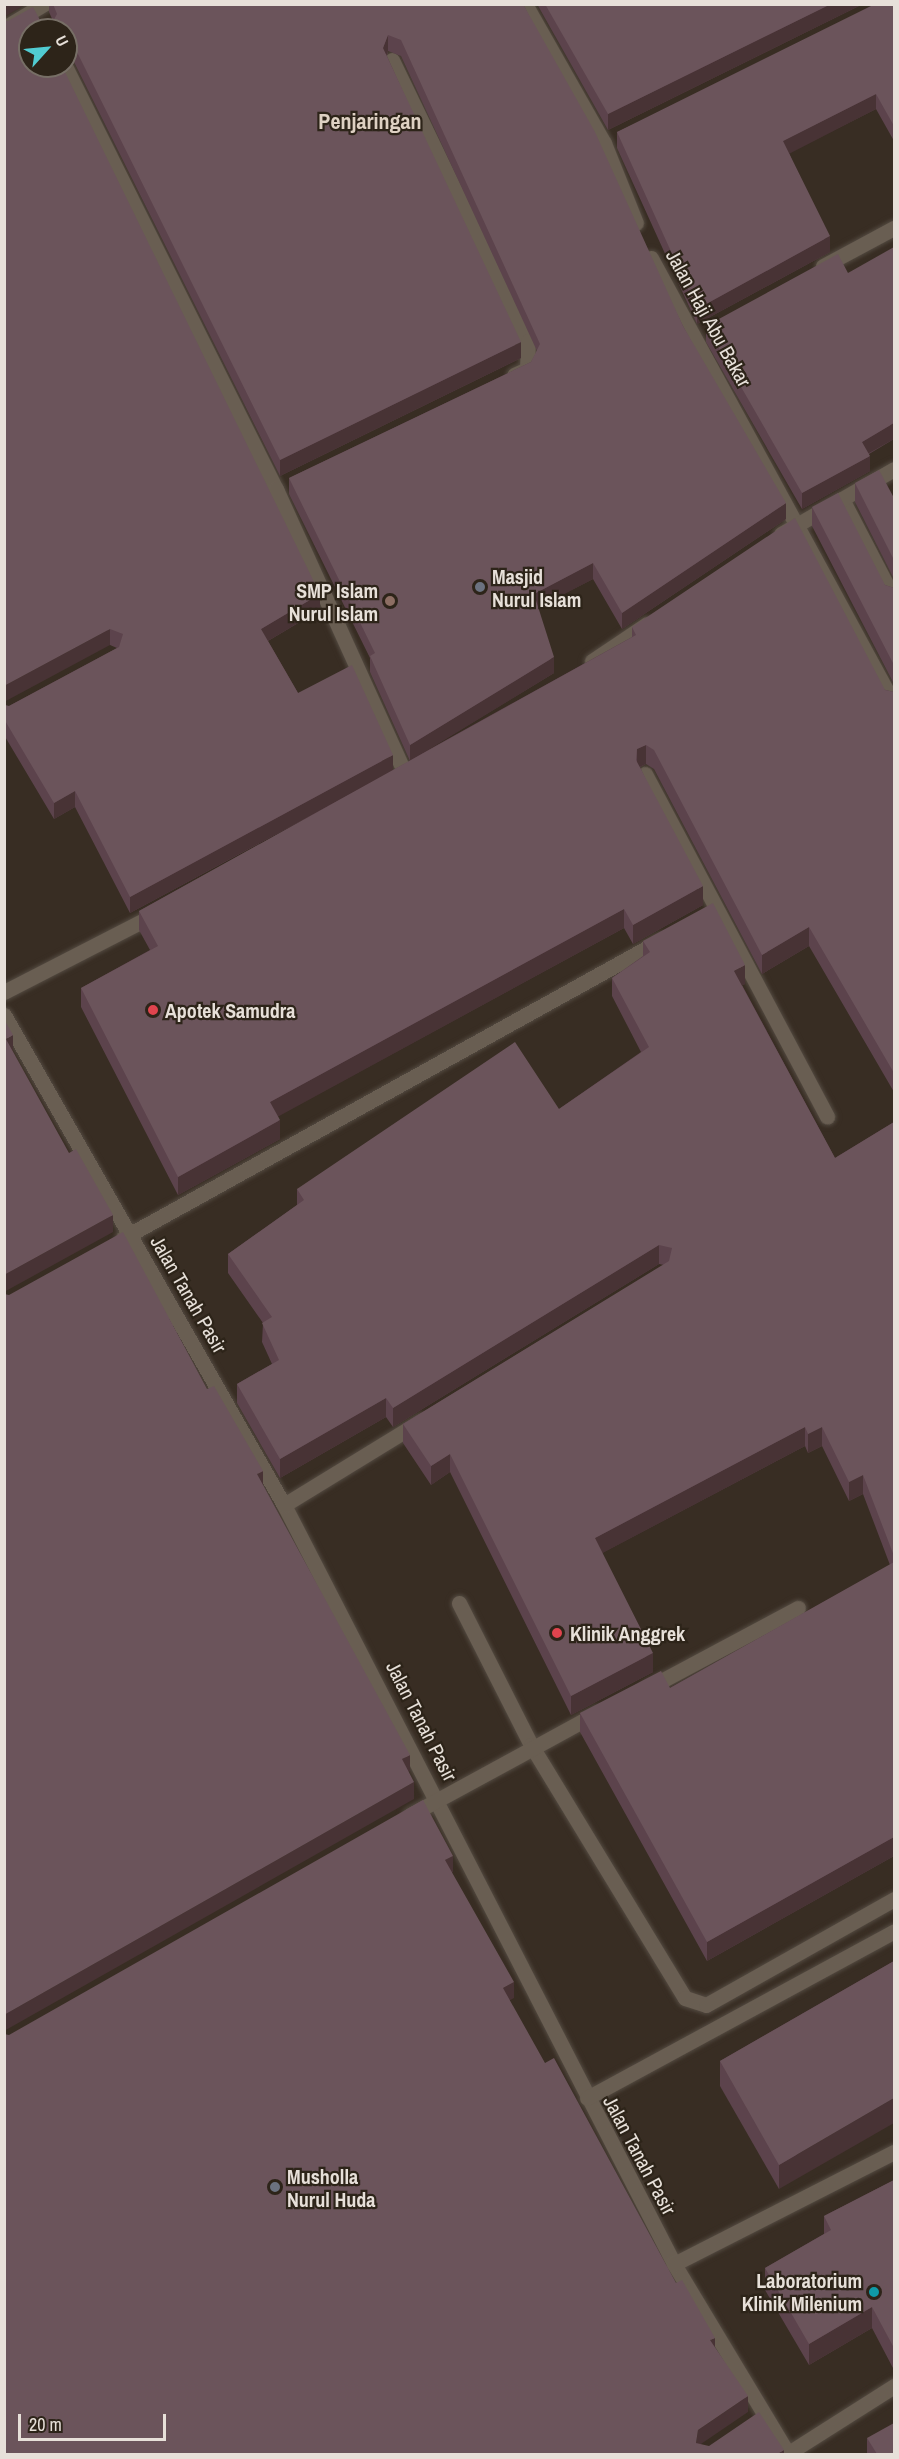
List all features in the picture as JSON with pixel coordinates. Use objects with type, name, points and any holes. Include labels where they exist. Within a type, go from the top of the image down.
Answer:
[{"type":"street","name":"Jalan Haji Abu Bakar","points":[[525,4],[603,143],[643,239],[692,338],[799,522],[894,704]]},
{"type":"street","points":[[4,28],[41,11]]},
{"type":"street","points":[[392,60],[528,341],[527,369],[496,384]]},
{"type":"street","points":[[71,78],[276,489],[401,778],[426,763]]},
{"type":"street","points":[[603,143],[624,133]]},
{"type":"street","points":[[804,277],[894,228]]},
{"type":"street","points":[[692,338],[712,327]]},
{"type":"street","points":[[770,542],[799,522],[894,469]]},
{"type":"street","points":[[276,489],[297,479]]},
{"type":"street","points":[[842,499],[894,599]]},
{"type":"street","points":[[574,672],[662,614]]},
{"type":"street","points":[[645,774],[711,912],[827,1117]]},
{"type":"street","points":[[4,992],[176,903]]},
{"type":"street","points":[[110,1246],[675,932]]},
{"type":"street","name":"Jalan Tanah Pasir","points":[[4,1015],[284,1505],[439,1799],[587,2098],[674,2264],[757,2417],[787,2454]]},
{"type":"street","points":[[284,1505],[434,1413]]},
{"type":"street","points":[[459,1603],[531,1745],[685,1998],[697,2005],[705,2005],[894,1899]]},
{"type":"street","points":[[634,1694],[798,1608]]},
{"type":"street","points":[[397,1822],[531,1745],[614,1704]]},
{"type":"street","points":[[587,2098],[894,1931]]},
{"type":"street","points":[[674,2264],[894,2152]]},
{"type":"street","points":[[787,2454],[894,2386]]},
{"type":"building","points":[[53,4],[523,4],[595,132],[683,326],[786,503],[622,613],[593,563],[534,594],[554,657],[410,745],[370,656],[375,653],[289,478],[531,362],[540,344],[401,40],[388,35],[383,48],[521,342],[280,460],[78,54],[78,18],[55,18],[57,14]]},
{"type":"building","points":[[545,4],[831,4],[608,114]]},
{"type":"building","points":[[875,4],[894,4],[894,126],[876,94],[783,141],[830,236],[697,309],[617,132]]},
{"type":"building","points":[[33,7],[39,18],[18,18],[18,78],[68,78],[320,594],[261,629],[298,693],[352,665],[393,755],[130,897],[75,791],[54,803],[4,719],[4,705],[9,706],[119,647],[123,634],[110,629],[4,686],[4,20],[8,21]]},
{"type":"building","points":[[894,247],[894,423],[862,442],[870,456],[802,493],[706,326],[838,254],[848,273]]},
{"type":"building","points":[[879,470],[894,498],[894,560],[855,483]]},
{"type":"building","points":[[838,493],[885,585],[894,588],[894,665],[812,507]]},
{"type":"building","points":[[795,518],[885,690],[894,692],[894,1073],[809,927],[762,955],[654,750],[646,745],[637,749],[636,760],[703,886],[633,925],[624,909],[270,1102],[280,1120],[178,1177],[81,988],[158,946],[139,911],[636,635],[632,627]]},
{"type":"building","points":[[713,903],[745,965],[734,971],[835,1158],[894,1122],[894,1556],[863,1475],[849,1482],[822,1427],[808,1434],[805,1427],[595,1538],[653,1653],[571,1696],[450,1454],[431,1466],[403,1424],[669,1261],[672,1248],[659,1245],[393,1408],[386,1398],[280,1459],[237,1384],[279,1360],[262,1323],[272,1317],[228,1254],[304,1200],[297,1189],[515,1042],[559,1109],[649,1047],[612,978],[650,952],[643,941]]},
{"type":"building","points":[[4,1019],[13,1035],[6,1039],[69,1153],[76,1149],[113,1215],[4,1275]]},
{"type":"building","points":[[123,1232],[207,1389],[214,1386],[263,1471],[257,1474],[410,1755],[402,1759],[414,1782],[4,2015],[4,1294],[9,1295]]},
{"type":"building","points":[[894,1562],[894,1837],[707,1942],[580,1713],[661,1671],[670,1688]]},
{"type":"building","points":[[423,1800],[453,1856],[445,1860],[514,1982],[503,1988],[545,2063],[554,2058],[676,2283],[682,2280],[715,2338],[710,2340],[748,2396],[698,2430],[696,2443],[709,2446],[759,2412],[784,2450],[777,2454],[4,2454],[4,2034],[9,2035]]},
{"type":"building","points":[[894,1961],[894,2098],[779,2165],[720,2061]]},
{"type":"building","points":[[894,2180],[894,2348],[872,2307],[809,2344],[765,2268],[831,2230],[824,2216]]},
{"type":"building","points":[[894,2423],[894,2454],[877,2454],[867,2438]]},
{"type":"place","name":"Masjid Nurul Islam","points":[[480,587]]},
{"type":"place","name":"SMP Islam Nurul Islam","points":[[390,601]]},
{"type":"place","name":"Apotek Samudra","points":[[153,1010]]},
{"type":"place","name":"Klinik Anggrek","points":[[557,1633]]},
{"type":"place","name":"Musholla Nurul Huda","points":[[275,2187]]},
{"type":"place","name":"Laboratorium Klinik Milenium","points":[[874,2292]]},
{"type":"district","name":"Penjaringan","points":[[370,122]]}]
